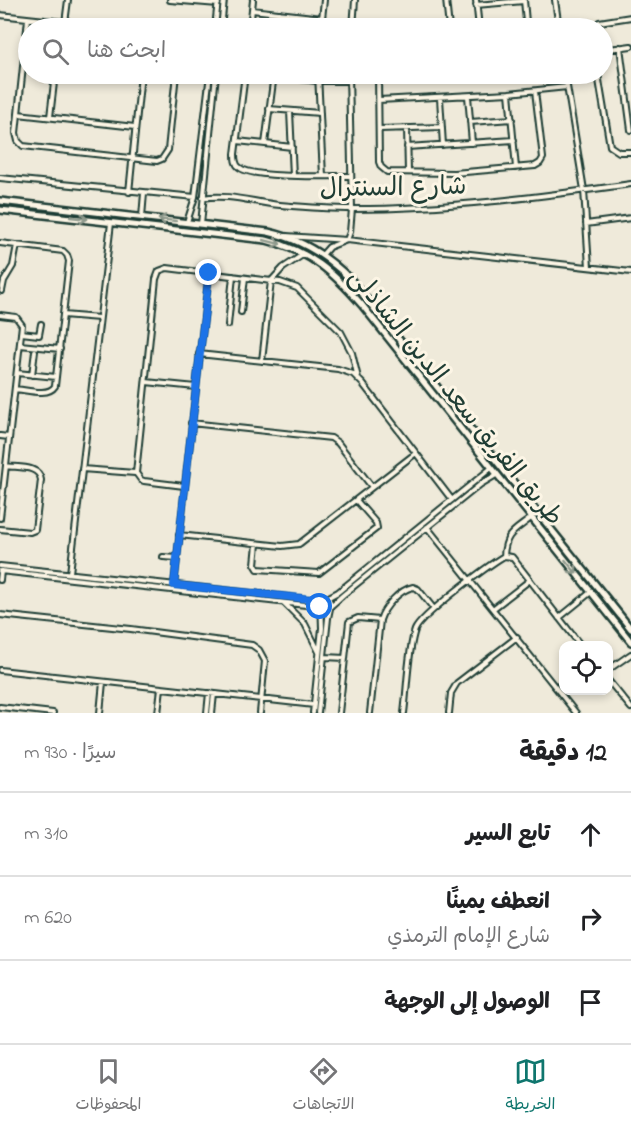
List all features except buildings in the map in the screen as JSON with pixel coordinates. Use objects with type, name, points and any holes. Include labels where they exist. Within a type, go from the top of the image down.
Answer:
[{"type":"street","points":[[66,18],[68,0]]},
{"type":"street","points":[[170,0],[218,2],[216,18]]},
{"type":"street","points":[[222,18],[224,0]]},
{"type":"street","points":[[251,18],[253,0]]},
{"type":"street","points":[[252,10],[322,18],[324,0]]},
{"type":"street","points":[[354,18],[355,0]]},
{"type":"street","points":[[446,0],[448,18]]},
{"type":"street","points":[[478,18],[476,3],[524,0],[526,18]]},
{"type":"street","points":[[555,0],[558,18]]},
{"type":"street","points":[[280,13],[280,18]]},
{"type":"street","points":[[0,15],[21,18]]},
{"type":"street","points":[[613,19],[631,16]]},
{"type":"street","points":[[613,48],[631,46]]},
{"type":"street","points":[[620,47],[629,96],[631,130]]},
{"type":"street","points":[[623,73],[631,72]]},
{"type":"street","points":[[22,84],[16,133],[18,141],[23,146],[157,161],[166,155],[175,84]]},
{"type":"street","points":[[50,117],[54,84]]},
{"type":"street","points":[[129,192],[140,84]]},
{"type":"street","points":[[187,222],[195,197],[209,84]]},
{"type":"street","points":[[201,224],[215,84]]},
{"type":"street","points":[[244,84],[235,161],[239,167],[252,172],[293,176],[351,176]]},
{"type":"street","points":[[266,144],[272,84]]},
{"type":"street","points":[[318,84],[323,176]]},
{"type":"street","points":[[322,255],[329,247],[347,240],[350,232],[352,209],[349,84]]},
{"type":"street","points":[[378,84],[381,167],[387,172],[454,173],[535,166],[543,158],[535,91]]},
{"type":"street","points":[[567,84],[584,190],[589,267]]},
{"type":"street","points":[[600,84],[610,146],[619,152],[631,152]]},
{"type":"street","points":[[379,100],[440,98],[567,87]]},
{"type":"street","points":[[509,93],[516,168]]},
{"type":"street","points":[[468,96],[472,143]]},
{"type":"street","points":[[440,98],[443,145]]},
{"type":"street","points":[[270,109],[320,113]]},
{"type":"street","points":[[290,111],[293,176]]},
{"type":"street","points":[[18,114],[135,127]]},
{"type":"street","points":[[470,122],[512,119]]},
{"type":"street","points":[[380,129],[442,127]]},
{"type":"street","points":[[406,128],[408,172]]},
{"type":"street","points":[[407,147],[514,140]]},
{"type":"street","points":[[237,141],[291,147]]},
{"type":"street","points":[[0,178],[195,197]]},
{"type":"street","name":"شارع السنترال","points":[[203,198],[225,197],[280,205],[352,209],[462,206],[631,184]]},
{"type":"street","points":[[142,217],[144,193]]},
{"type":"street","name":"طريق الفريق سعد الدين الشاذلى","points":[[0,201],[187,222],[285,236],[322,255],[352,281],[631,629]]},
{"type":"street","points":[[27,213],[32,209],[30,204]]},
{"type":"street","points":[[43,214],[39,212],[39,209],[45,206]]},
{"type":"street","name":"طريق الفريق سعد الدين الشاذلى","points":[[0,210],[216,233],[278,243],[305,254],[329,270],[399,352],[631,642]]},
{"type":"street","points":[[191,212],[201,214]]},
{"type":"street","points":[[586,224],[631,218]]},
{"type":"street","points":[[70,573],[111,222]]},
{"type":"street","points":[[216,233],[220,230],[218,226]]},
{"type":"street","points":[[232,235],[229,230],[234,228]]},
{"type":"street","points":[[285,236],[347,240],[631,272]]},
{"type":"street","points":[[0,243],[59,250],[67,255],[69,261],[54,388],[49,392],[15,388]]},
{"type":"street","points":[[2,291],[2,281],[13,267],[17,245]]},
{"type":"street","points":[[262,361],[271,281],[284,268],[305,254]]},
{"type":"street","points":[[184,486],[144,481],[137,477],[136,473],[157,274],[163,269],[271,281],[297,288],[341,332],[352,353],[358,378]]},
{"type":"street","points":[[174,585],[209,273]]},
{"type":"street","points":[[228,325],[233,276]]},
{"type":"street","points":[[241,312],[245,278]]},
{"type":"street","points":[[0,315],[14,316],[22,325],[0,518]]},
{"type":"street","points":[[63,315],[99,318]]},
{"type":"street","points":[[21,333],[39,335],[41,324]]},
{"type":"street","points":[[389,340],[395,341],[397,336]]},
{"type":"street","points":[[20,345],[60,349]]},
{"type":"street","points":[[399,352],[400,348],[406,347]]},
{"type":"street","points":[[32,375],[35,351]]},
{"type":"street","points":[[200,354],[346,370],[358,378],[452,500]]},
{"type":"street","points":[[17,373],[57,377]]},
{"type":"street","points":[[146,382],[196,387]]},
{"type":"street","points":[[191,423],[331,438],[338,443],[372,487]]},
{"type":"street","points":[[0,436],[9,437]]},
{"type":"street","points":[[179,535],[282,546],[299,544],[416,453]]},
{"type":"street","points":[[0,529],[30,532],[35,530],[41,480],[37,470],[6,466]]},
{"type":"street","points":[[0,566],[53,577],[90,578],[321,600],[339,594],[403,543],[427,528],[452,500],[490,468]]},
{"type":"street","points":[[82,469],[136,473]]},
{"type":"street","points":[[408,540],[440,514],[496,475]]},
{"type":"street","points":[[477,479],[481,484]]},
{"type":"street","points":[[257,544],[255,564],[258,568],[308,574],[324,571],[377,528],[376,523],[356,500]]},
{"type":"street","points":[[504,556],[507,537],[531,518]]},
{"type":"street","points":[[427,528],[494,608],[576,713]]},
{"type":"street","points":[[163,556],[177,558]]},
{"type":"street","points":[[404,713],[414,632],[420,621],[504,556],[512,557],[578,641]]},
{"type":"street","points":[[0,580],[1,571],[53,571],[90,578]]},
{"type":"street","points":[[53,571],[53,577]]},
{"type":"street","points":[[494,608],[530,580]]},
{"type":"street","points":[[158,586],[174,585],[188,589],[306,605],[321,610],[331,608],[339,594]]},
{"type":"street","points":[[370,713],[380,620],[386,608],[410,587],[418,589],[434,609]]},
{"type":"street","points":[[559,618],[591,592]]},
{"type":"street","points":[[316,713],[331,608],[328,598]]},
{"type":"street","points":[[599,602],[605,603],[606,598]]},
{"type":"street","points":[[306,599],[306,605]]},
{"type":"street","points":[[316,713],[314,705],[319,688],[321,600]]},
{"type":"street","points":[[283,603],[305,624],[319,654]]},
{"type":"street","points":[[608,614],[610,610],[615,609]]},
{"type":"street","points":[[0,615],[252,645],[260,650],[265,661],[261,713]]},
{"type":"street","points":[[339,713],[350,622],[358,618],[380,620]]},
{"type":"street","points":[[322,621],[328,621]]},
{"type":"street","points":[[449,713],[451,693],[457,683],[517,637]]},
{"type":"street","points":[[613,667],[631,654]]},
{"type":"street","points":[[325,657],[345,658]]},
{"type":"street","points":[[0,670],[314,705]]},
{"type":"street","points":[[100,713],[103,682]]},
{"type":"street","points":[[613,685],[631,708]]},
{"type":"street","points":[[158,713],[161,688]]},
{"type":"street","points":[[207,713],[211,694]]},
{"type":"street","points":[[211,694],[212,713]]},
{"type":"street","points":[[0,707],[53,713]]},
{"type":"route","points":[[209,273],[174,585],[321,600],[320,607]]}]
